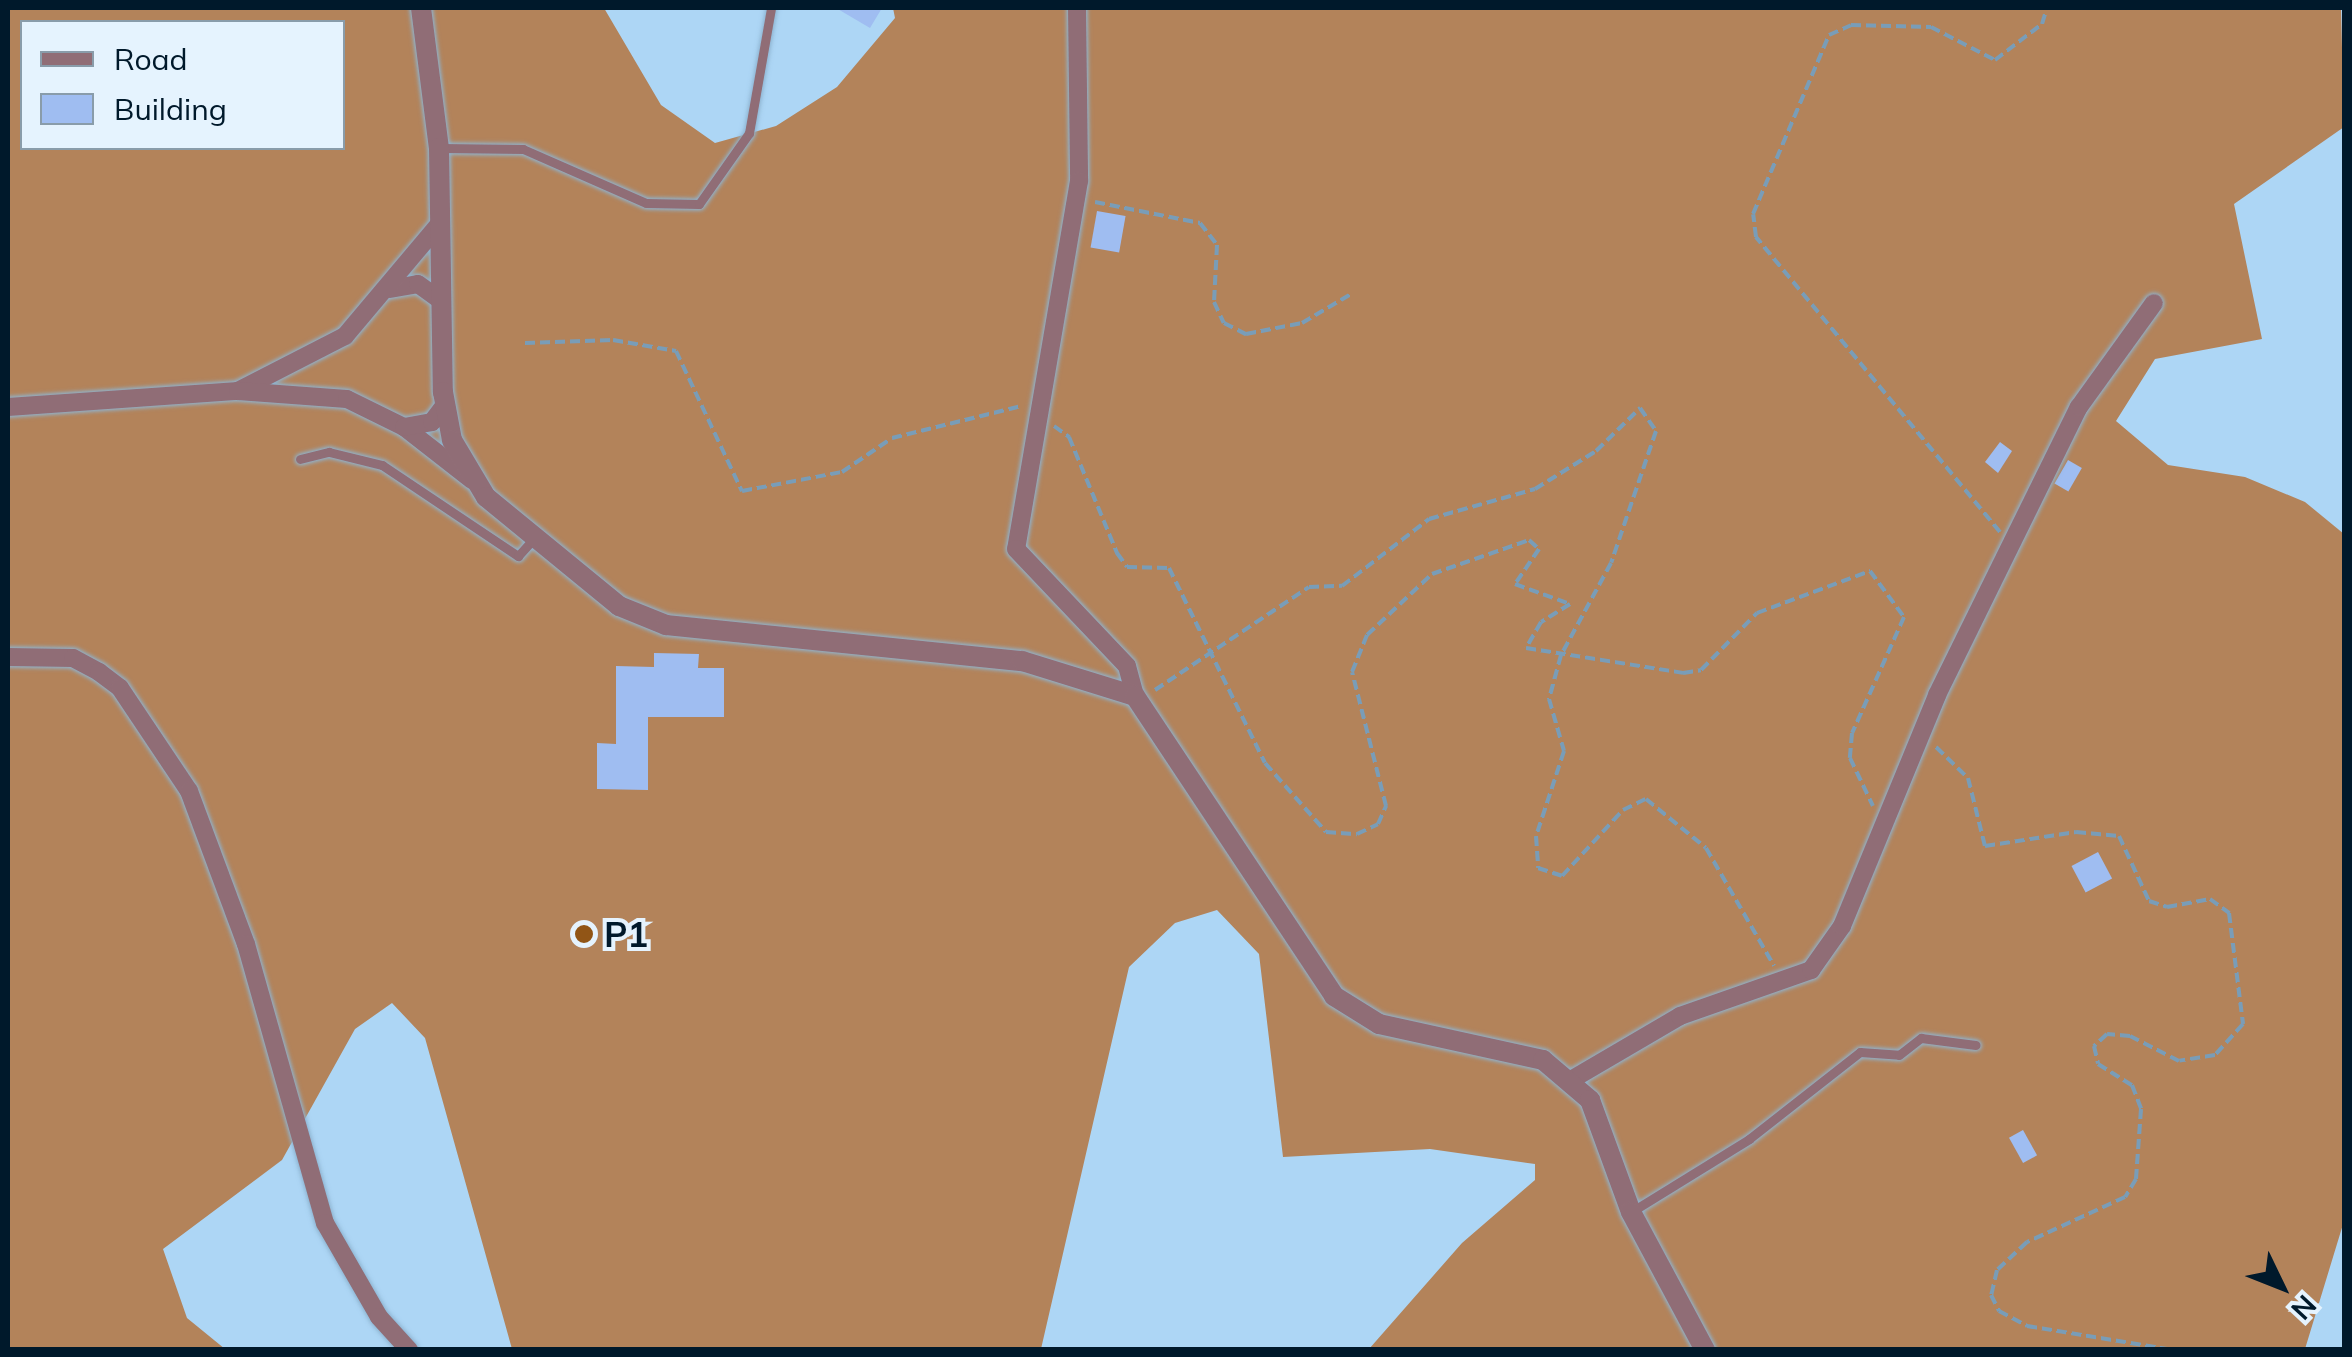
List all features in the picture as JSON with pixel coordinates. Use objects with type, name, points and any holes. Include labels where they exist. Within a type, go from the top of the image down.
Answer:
[{"type":"street","points":[[421,8],[439,148],[440,301],[446,405],[472,480]]},
{"type":"street","points":[[1077,8],[1076,200],[1016,548],[1126,666],[1137,699],[1334,996],[1379,1024],[1514,1050],[1571,1080],[1590,1100],[1632,1212],[1705,1350]]},
{"type":"street","points":[[238,392],[345,336],[390,289],[440,223]]},
{"type":"street","points":[[390,289],[411,282],[440,301]]},
{"type":"street","points":[[1571,1080],[1680,1016],[1786,985],[1811,970],[1842,926],[1921,734],[2079,407],[2154,303]]},
{"type":"street","points":[[8,407],[238,392],[347,400],[404,427],[619,606],[666,625],[1022,661],[1137,699]]},
{"type":"street","points":[[404,427],[432,422],[446,405]]},
{"type":"street","points":[[8,656],[73,658],[99,672],[120,688],[189,791],[246,944],[325,1222],[379,1318],[409,1350]]},
{"type":"lane","points":[[439,148],[523,149],[646,203],[699,204],[748,133],[770,8]]},
{"type":"lane","points":[[300,458],[329,452],[382,465],[518,556],[534,538]]},
{"type":"lane","points":[[1632,1212],[1749,1138],[1860,1052],[1899,1056],[1921,1038],[1976,1044]]},
{"type":"path","points":[[2010,546],[1756,236],[1753,214],[1828,35],[1851,25],[1931,26],[1994,60],[2042,24],[2047,8]]},
{"type":"path","points":[[1076,200],[1200,223],[1217,245],[1214,302],[1246,334],[1302,323],[1351,294]]},
{"type":"path","points":[[526,343],[613,340],[676,351],[742,491],[842,472],[892,438],[1023,405],[1070,437],[1117,553],[1127,567],[1169,568],[1265,764],[1294,802],[1340,835],[1378,824],[1386,806],[1355,654],[1432,574],[1508,542],[1536,543],[1515,584],[1570,604],[1540,622],[1526,648],[1701,670],[1757,612],[1870,571],[1904,617],[1852,733],[1850,758],[1883,829]]},
{"type":"path","points":[[1137,699],[1206,648],[1309,588],[1342,586],[1429,519],[1534,489],[1596,451],[1640,408],[1656,431],[1610,564],[1561,655],[1549,698],[1564,751],[1536,836],[1538,868],[1562,876],[1622,810],[1646,799],[1706,848],[1786,985]]},
{"type":"path","points":[[1921,734],[1968,778],[1985,846],[2076,832],[2119,836],[2149,900],[2167,907],[2210,899],[2229,913],[2244,1024],[2215,1055],[2179,1062],[2130,1036],[2108,1034],[2094,1046],[2098,1064],[2132,1085],[2141,1109],[2136,1180],[2125,1197],[2028,1242],[1997,1270],[1991,1295],[1998,1311],[2027,1326],[2172,1350]]},
{"type":"shaded area","points":[[8,8],[604,8],[661,105],[715,143],[776,126],[837,87],[895,18],[893,8],[2341,8],[2344,127],[2234,204],[2262,339],[2155,359],[2116,421],[2168,465],[2245,477],[2305,502],[2344,534],[2344,1221],[2305,1349],[1369,1349],[1462,1243],[1535,1180],[1535,1164],[1430,1149],[1283,1157],[1259,954],[1217,910],[1175,923],[1129,967],[1041,1349],[512,1349],[425,1038],[392,1003],[355,1029],[282,1160],[163,1249],[187,1318],[225,1349],[8,1350]]},
{"type":"building","points":[[836,8],[882,8],[870,28]]},
{"type":"building","points":[[1097,211],[1126,216],[1119,252],[1091,247]]},
{"type":"building","points":[[2000,442],[2012,451],[1998,473],[1985,462]]},
{"type":"building","points":[[2068,460],[2082,468],[2068,491],[2054,483]]},
{"type":"building","points":[[654,653],[699,654],[698,668],[724,668],[724,717],[648,717],[648,790],[597,789],[597,743],[616,744],[616,666],[654,667]]},
{"type":"building","points":[[2098,852],[2112,878],[2086,893],[2072,866]]},
{"type":"building","points":[[2023,1130],[2037,1155],[2023,1163],[2009,1138]]},
{"type":"place","name":"P1","points":[[584,934]]}]
